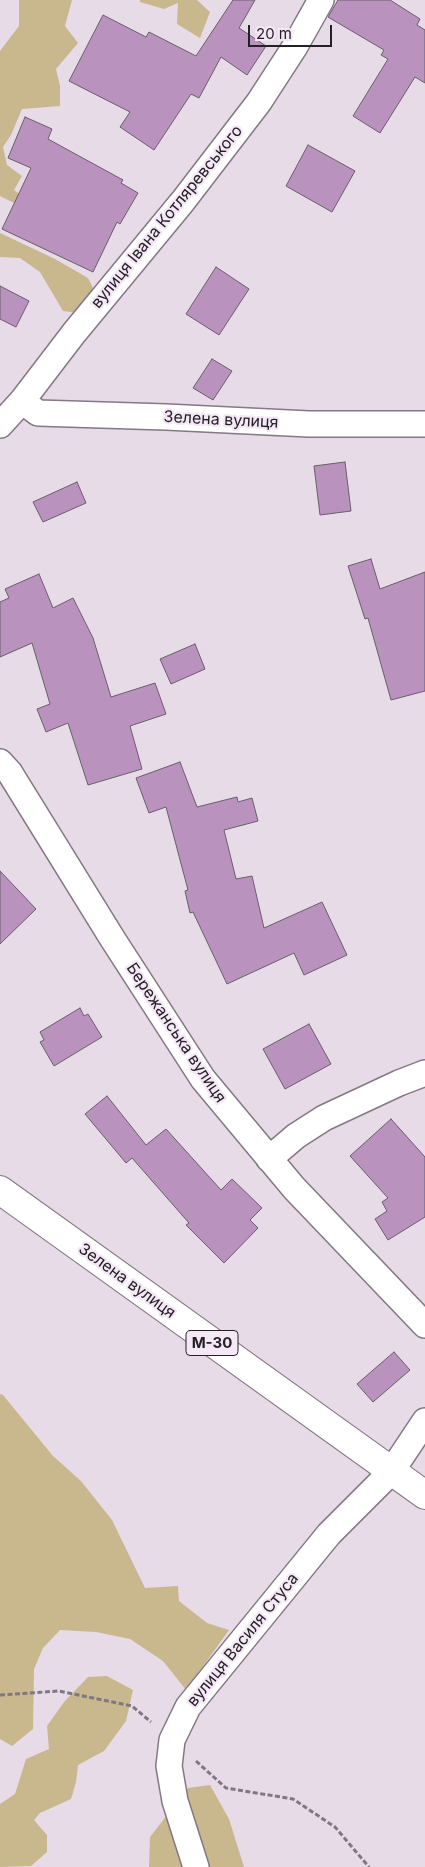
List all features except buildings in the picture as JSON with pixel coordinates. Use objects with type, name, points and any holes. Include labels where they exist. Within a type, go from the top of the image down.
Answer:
[{"type":"highway","name":"Зелена вулиця","points":[[0,1190],[425,1495]]},
{"type":"street","name":"вулиця Івана Котляревського","points":[[0,425],[22,401],[74,333],[183,202],[258,102],[294,48],[321,0]]},
{"type":"street","name":"Зелена вулиця","points":[[22,401],[38,413],[309,424],[425,424]]},
{"type":"street","name":"Бережанська вулиця","points":[[0,762],[10,773],[112,938],[203,1079],[294,1188],[425,1324]]},
{"type":"street","points":[[269,1159],[296,1136],[324,1118],[425,1073]]},
{"type":"street","points":[[391,1472],[425,1421]]},
{"type":"street","name":"вулиця Василя Стуса","points":[[196,1867],[175,1801],[168,1766],[172,1740],[188,1707],[329,1534],[391,1472]]},
{"type":"path","points":[[0,1695],[59,1691],[132,1706],[226,1788],[293,1799],[335,1827],[369,1867]]},
{"type":"shaded area","points":[[19,0],[72,0],[65,26],[78,43],[56,69],[60,86],[60,106],[22,109],[11,135],[3,147],[7,165],[22,176],[14,190],[33,204],[18,205],[0,196],[0,51],[19,26]]},
{"type":"shaded area","points":[[140,0],[197,0],[210,12],[200,38],[177,24],[178,3],[164,9],[140,2]]},
{"type":"shaded area","points":[[0,233],[55,259],[88,278],[98,298],[84,314],[63,311],[40,272],[20,258],[0,257]]},
{"type":"shaded area","points":[[0,1394],[3,1395],[53,1456],[81,1481],[112,1520],[145,1588],[178,1586],[179,1601],[207,1623],[229,1630],[186,1690],[163,1661],[130,1639],[96,1632],[60,1630],[43,1648],[34,1669],[33,1729],[12,1746],[0,1739]]},
{"type":"shaded area","points":[[107,1676],[133,1690],[126,1721],[104,1751],[78,1765],[71,1799],[40,1813],[34,1820],[47,1835],[47,1852],[31,1866],[0,1867],[0,1804],[15,1794],[26,1759],[49,1749],[47,1726],[64,1702],[88,1677]]},
{"type":"shaded area","points":[[210,1785],[229,1819],[244,1867],[149,1867],[150,1837],[188,1788]]}]
